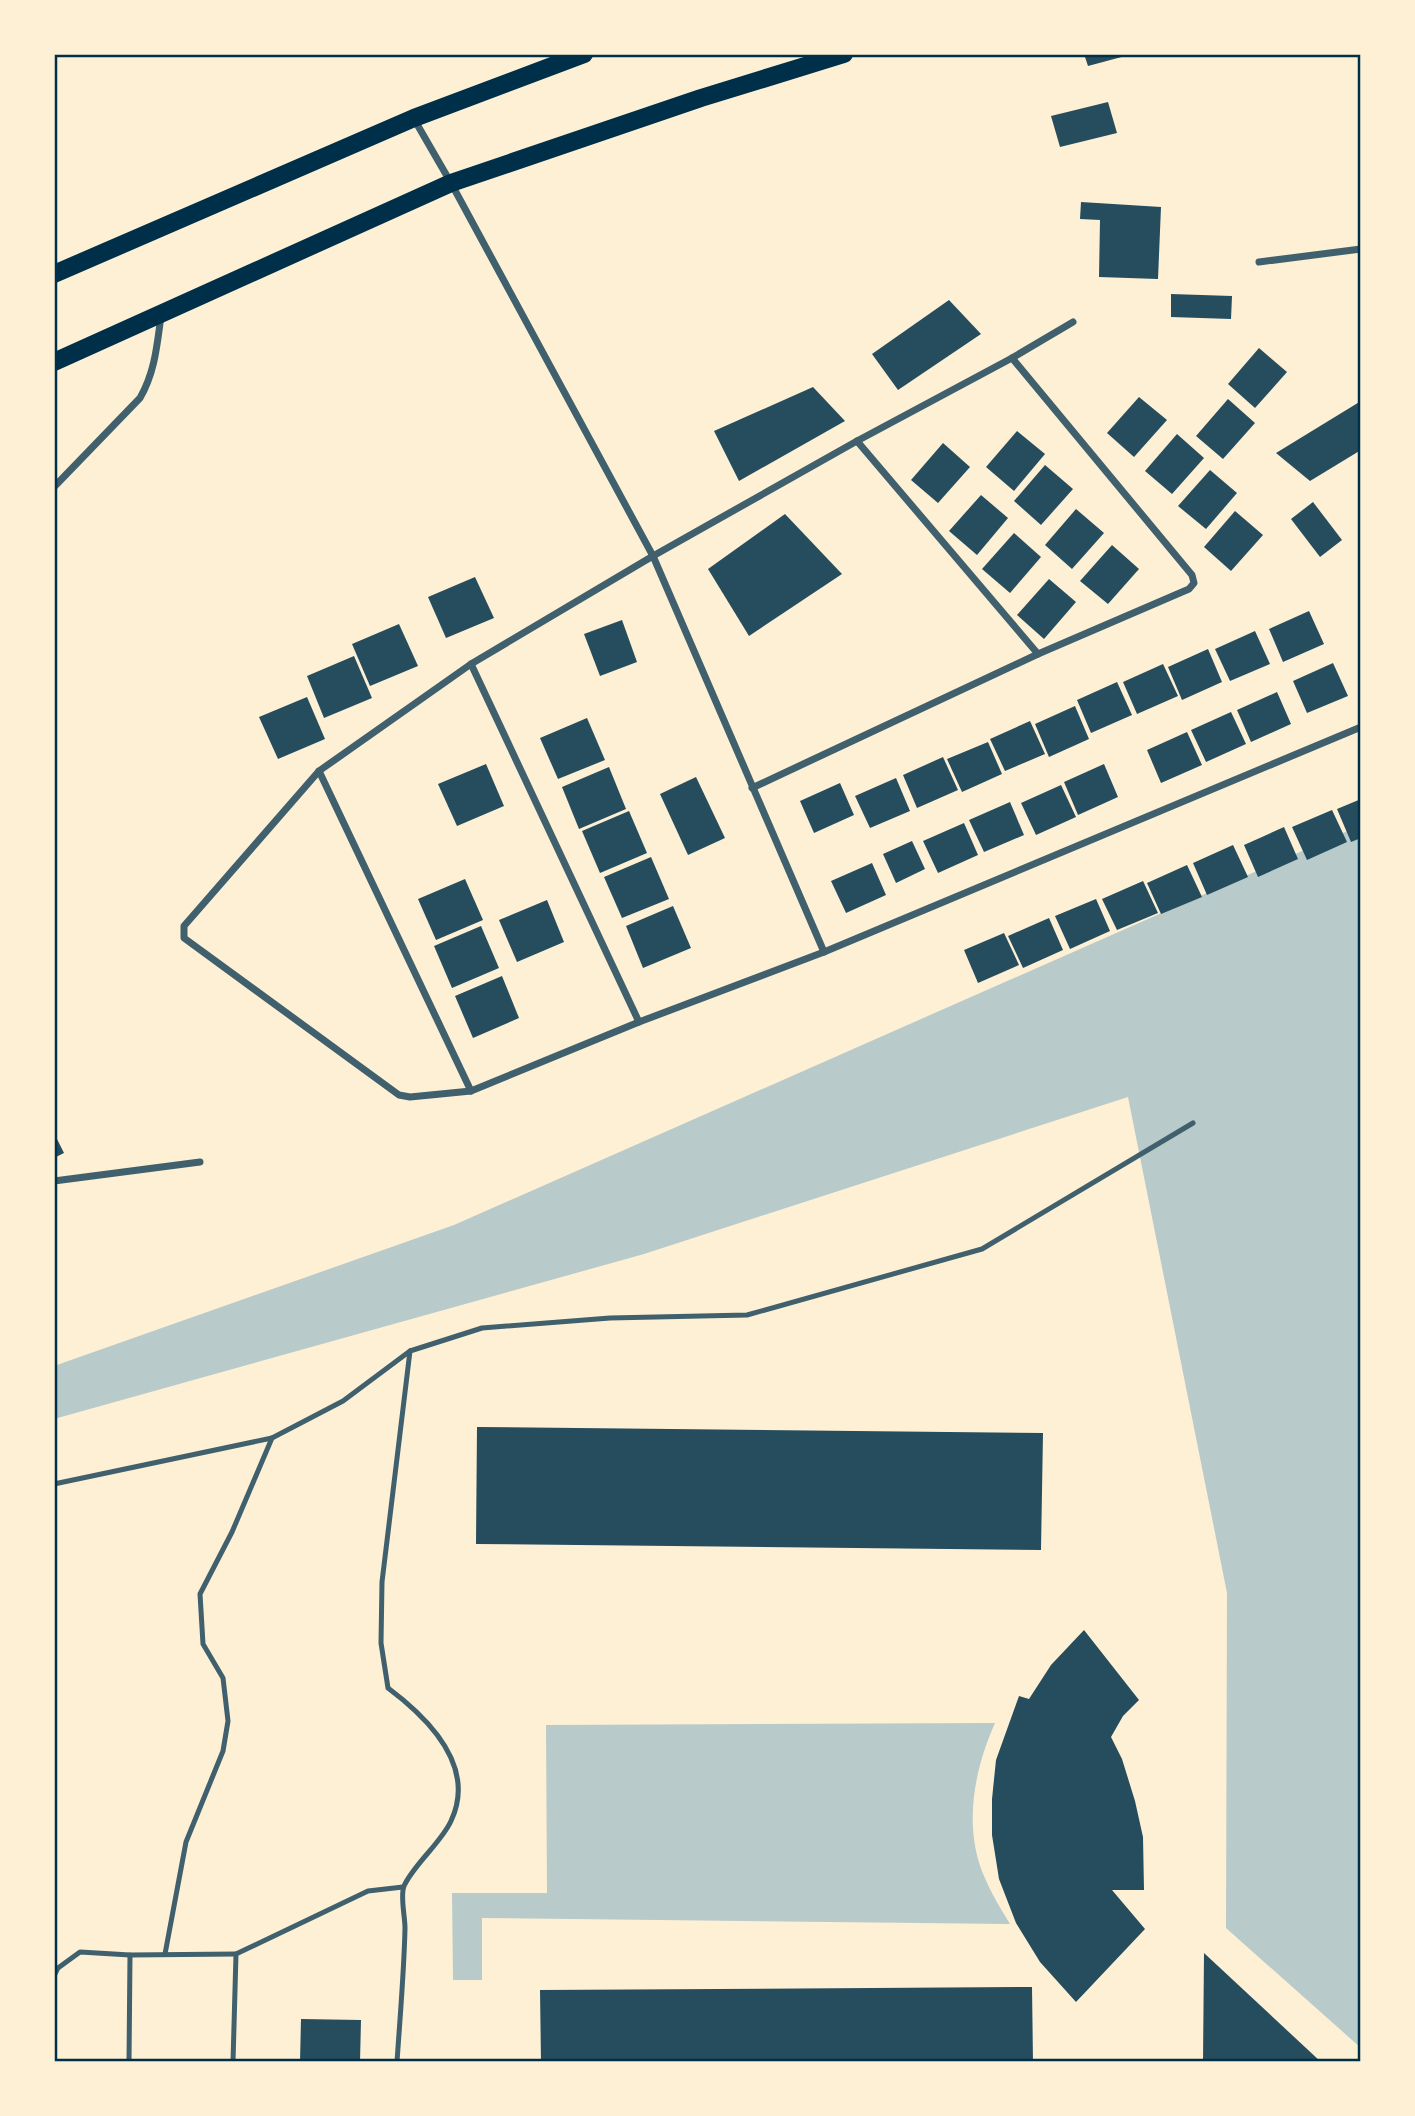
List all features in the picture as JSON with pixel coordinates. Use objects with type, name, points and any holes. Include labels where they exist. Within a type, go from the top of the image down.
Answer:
[{"type":"main road","points":[[54,274],[414,118],[584,54]]},
{"type":"main road","points":[[54,362],[451,183],[701,97],[844,54]]},
{"type":"street","points":[[414,118],[653,556],[824,952]]},
{"type":"street","points":[[1259,262],[1361,249]]},
{"type":"street","points":[[54,487],[140,398],[150,380],[155,361],[162,313]]},
{"type":"street","points":[[1073,322],[653,556],[471,664],[319,771],[184,926],[184,938],[400,1095],[410,1097],[471,1091],[639,1022],[824,952],[1361,727]]},
{"type":"street","points":[[752,788],[1038,654],[1189,589],[1194,583],[1192,575],[1012,358]]},
{"type":"street","points":[[857,442],[1038,654]]},
{"type":"street","points":[[471,664],[639,1022]]},
{"type":"street","points":[[319,771],[471,1091]]},
{"type":"street","points":[[54,1181],[200,1162]]},
{"type":"lane","points":[[54,1484],[272,1438],[343,1401],[410,1351],[482,1328],[610,1318],[747,1315],[982,1249],[1193,1123]]},
{"type":"lane","points":[[397,2062],[405,1929],[403,1887],[451,1822],[457,1803],[458,1777],[450,1755],[434,1729],[413,1706],[388,1688],[381,1643],[382,1582],[410,1351]]},
{"type":"lane","points":[[165,1954],[186,1842],[223,1751],[228,1721],[223,1678],[203,1644],[200,1594],[232,1532],[272,1438]]},
{"type":"lane","points":[[54,1976],[58,1968],[80,1952],[130,1955],[236,1954],[368,1891],[403,1887]]},
{"type":"lane","points":[[233,2062],[236,1954]]},
{"type":"lane","points":[[128,2062],[130,1955]]},
{"type":"shaded area","points":[[1361,825],[1361,2048],[1226,1928],[1227,1593],[1128,1097],[644,1254],[54,1419],[54,1366],[454,1225]]},
{"type":"shaded area","points":[[995,1723],[977,1779],[974,1838],[984,1876],[1010,1924],[482,1918],[482,1980],[453,1980],[452,1893],[547,1893],[546,1725]]},
{"type":"building","points":[[1084,54],[1129,54],[1129,55],[1088,66]]},
{"type":"building","points":[[1108,102],[1117,133],[1060,147],[1051,116]]},
{"type":"building","points":[[1081,202],[1161,207],[1158,279],[1099,277],[1100,220],[1080,219]]},
{"type":"building","points":[[1171,294],[1232,296],[1231,319],[1171,317]]},
{"type":"building","points":[[949,300],[981,334],[898,390],[872,354]]},
{"type":"building","points":[[1259,348],[1287,372],[1255,408],[1228,384]]},
{"type":"building","points":[[813,387],[845,421],[739,481],[714,431]]},
{"type":"building","points":[[1139,397],[1167,420],[1134,457],[1107,433]]},
{"type":"building","points":[[1228,399],[1255,423],[1223,459],[1196,436]]},
{"type":"building","points":[[1361,401],[1361,450],[1310,481],[1276,453]]},
{"type":"building","points":[[1017,431],[1045,454],[1014,491],[986,467]]},
{"type":"building","points":[[1177,434],[1204,458],[1172,494],[1145,471]]},
{"type":"building","points":[[943,443],[970,467],[938,503],[911,480]]},
{"type":"building","points":[[1045,465],[1073,489],[1041,525],[1014,501]]},
{"type":"building","points":[[1210,470],[1237,493],[1206,529],[1178,506]]},
{"type":"building","points":[[981,495],[1008,518],[977,555],[949,531]]},
{"type":"building","points":[[1313,502],[1342,540],[1320,557],[1291,519]]},
{"type":"building","points":[[1076,509],[1104,533],[1072,569],[1045,545]]},
{"type":"building","points":[[1235,511],[1263,535],[1231,571],[1204,547]]},
{"type":"building","points":[[785,514],[842,574],[749,636],[708,569]]},
{"type":"building","points":[[1014,533],[1041,557],[1010,593],[982,569]]},
{"type":"building","points":[[1112,545],[1139,569],[1108,604],[1080,581]]},
{"type":"building","points":[[475,577],[494,618],[446,638],[428,597]]},
{"type":"building","points":[[1049,579],[1076,602],[1044,639],[1017,615]]},
{"type":"building","points":[[1309,611],[1324,644],[1283,662],[1269,629]]},
{"type":"building","points":[[622,620],[637,662],[600,676],[584,634]]},
{"type":"building","points":[[399,624],[418,666],[370,686],[352,644]]},
{"type":"building","points":[[1255,631],[1270,664],[1230,681],[1215,649]]},
{"type":"building","points":[[1208,649],[1222,682],[1182,700],[1168,667]]},
{"type":"building","points":[[354,656],[372,698],[324,718],[307,676]]},
{"type":"building","points":[[1333,663],[1348,696],[1307,713],[1293,681]]},
{"type":"building","points":[[1163,664],[1178,696],[1137,714],[1123,682]]},
{"type":"building","points":[[1117,682],[1132,715],[1091,733],[1077,700]]},
{"type":"building","points":[[1277,692],[1291,724],[1251,742],[1237,710]]},
{"type":"building","points":[[307,697],[325,739],[278,759],[259,717]]},
{"type":"building","points":[[1075,706],[1089,739],[1049,757],[1035,724]]},
{"type":"building","points":[[1231,712],[1246,744],[1206,762],[1191,730]]},
{"type":"building","points":[[587,718],[605,760],[558,779],[540,738]]},
{"type":"building","points":[[1030,721],[1045,754],[1005,771],[990,739]]},
{"type":"building","points":[[1187,732],[1202,765],[1161,783],[1147,750]]},
{"type":"building","points":[[988,742],[1002,774],[962,792],[947,759]]},
{"type":"building","points":[[943,757],[958,790],[917,808],[903,775]]},
{"type":"building","points":[[486,764],[504,806],[457,826],[438,784]]},
{"type":"building","points":[[1104,764],[1118,797],[1078,815],[1064,782]]},
{"type":"building","points":[[609,767],[626,809],[579,829],[562,787]]},
{"type":"building","points":[[696,777],[725,838],[688,855],[660,794]]},
{"type":"building","points":[[896,778],[910,811],[870,828],[855,796]]},
{"type":"building","points":[[840,783],[854,815],[814,833],[800,801]]},
{"type":"building","points":[[1061,785],[1076,817],[1036,835],[1021,803]]},
{"type":"building","points":[[1361,799],[1361,838],[1351,842],[1337,809]]},
{"type":"building","points":[[1010,802],[1024,835],[984,852],[969,820]]},
{"type":"building","points":[[1332,810],[1347,842],[1307,860],[1292,827]]},
{"type":"building","points":[[629,811],[647,853],[600,873],[582,831]]},
{"type":"building","points":[[964,823],[978,855],[938,873],[923,841]]},
{"type":"building","points":[[1284,827],[1298,859],[1258,877],[1244,845]]},
{"type":"building","points":[[912,841],[925,869],[896,883],[883,854]]},
{"type":"building","points":[[1233,845],[1248,877],[1207,895],[1193,863]]},
{"type":"building","points":[[651,857],[669,899],[622,918],[604,877]]},
{"type":"building","points":[[872,863],[886,895],[846,913],[831,881]]},
{"type":"building","points":[[1187,865],[1202,897],[1161,914],[1147,883]]},
{"type":"building","points":[[465,879],[483,920],[436,940],[418,899]]},
{"type":"building","points":[[1143,881],[1158,913],[1117,930],[1102,899]]},
{"type":"building","points":[[1096,899],[1110,931],[1070,949],[1055,916]]},
{"type":"building","points":[[547,900],[564,942],[517,962],[499,920]]},
{"type":"building","points":[[673,906],[691,948],[643,968],[626,926]]},
{"type":"building","points":[[1049,918],[1063,950],[1023,968],[1008,936]]},
{"type":"building","points":[[481,926],[499,968],[452,988],[434,946]]},
{"type":"building","points":[[1004,933],[1019,965],[978,983],[964,950]]},
{"type":"building","points":[[502,976],[519,1018],[473,1038],[455,996]]},
{"type":"building","points":[[54,1133],[64,1153],[54,1158]]},
{"type":"building","points":[[477,1427],[1043,1433],[1041,1550],[476,1544]]},
{"type":"building","points":[[1084,1630],[1139,1700],[1123,1716],[1111,1737],[1122,1759],[1143,1837],[1144,1890],[1112,1890],[1145,1929],[1076,2002],[1040,1962],[1016,1923],[999,1879],[992,1835],[992,1799],[996,1760],[1019,1696],[1029,1699],[1051,1665]]},
{"type":"building","points":[[1204,1953],[1321,2062],[1203,2062]]},
{"type":"building","points":[[1032,1987],[1033,2062],[541,2062],[540,1990]]},
{"type":"building","points":[[301,2019],[361,2020],[360,2062],[300,2062]]}]
